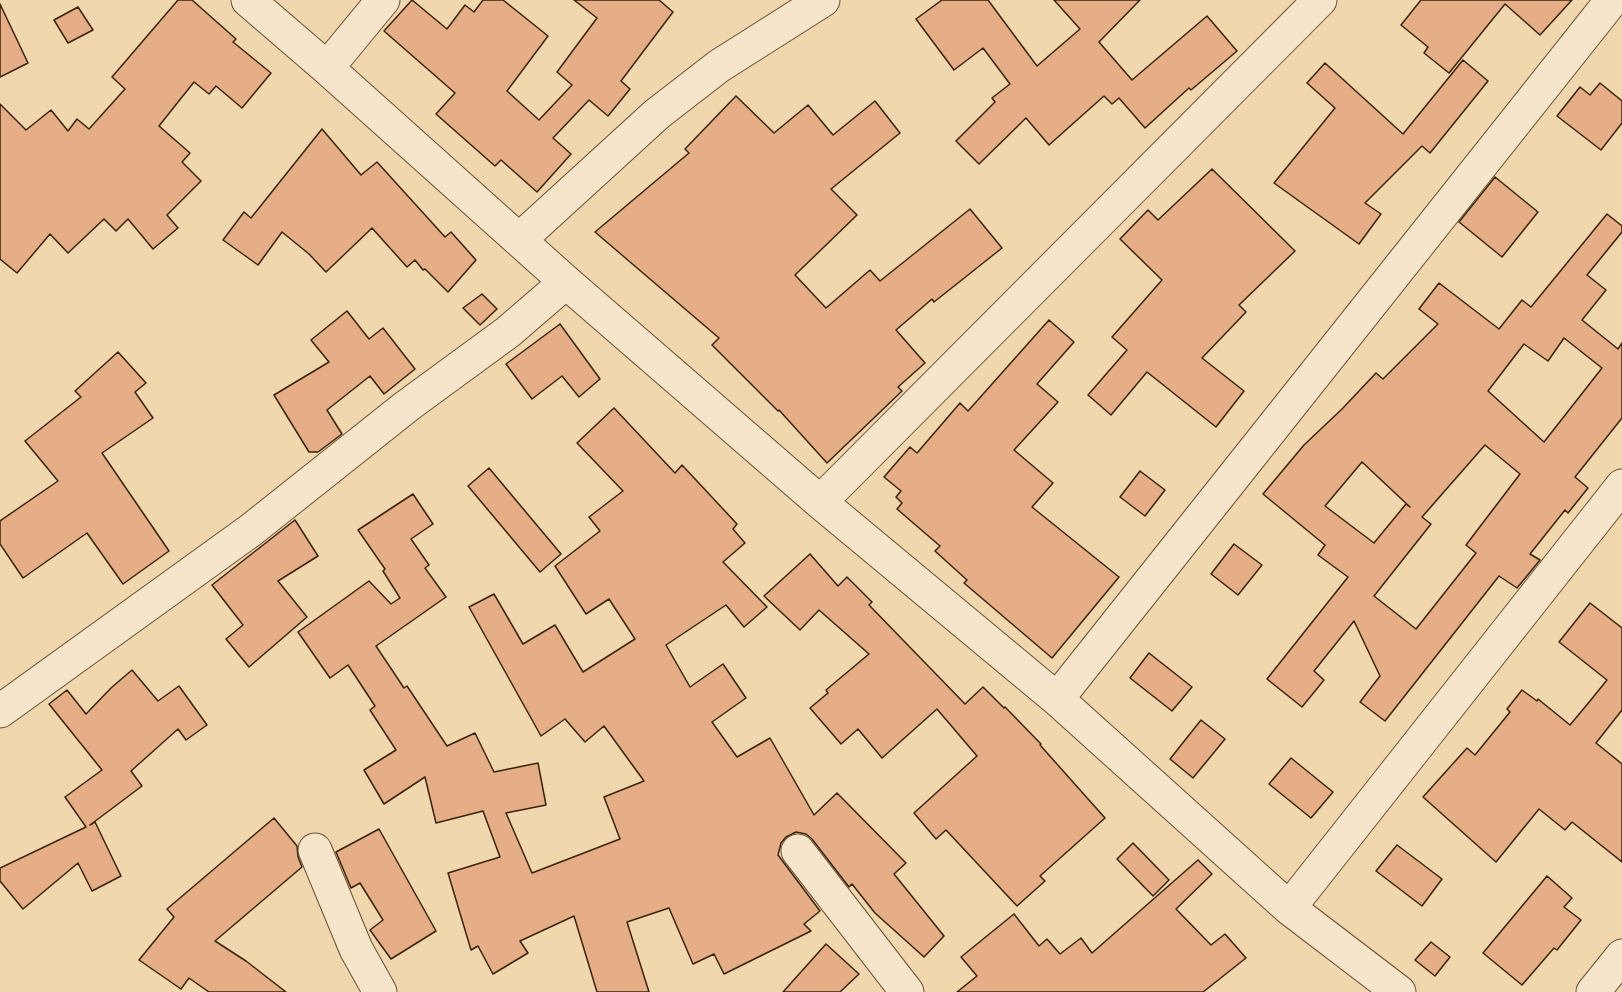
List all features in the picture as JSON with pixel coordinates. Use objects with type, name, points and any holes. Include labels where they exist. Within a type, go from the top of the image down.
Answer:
[{"type":"street","points":[[248,0],[566,282],[820,502],[1057,699],[1289,908],[1399,992]]},
{"type":"street","points":[[327,68],[383,0]]},
{"type":"street","points":[[519,240],[657,114],[719,66],[824,0]]},
{"type":"street","points":[[820,502],[1320,0]]},
{"type":"street","points":[[1057,699],[1608,8]]},
{"type":"street","points":[[0,711],[251,530],[407,406],[508,332],[566,282]]},
{"type":"street","points":[[1289,908],[1622,486]]},
{"type":"street","points":[[315,850],[356,950],[380,992]]},
{"type":"street","points":[[798,851],[907,992]]},
{"type":"street","points":[[1593,992],[1622,956]]},
{"type":"building","points":[[178,0],[192,0],[236,39],[233,42],[271,73],[242,108],[216,86],[209,94],[194,82],[159,126],[190,153],[182,162],[201,181],[167,215],[178,228],[153,249],[128,219],[116,231],[104,219],[68,253],[50,234],[17,273],[0,259],[0,104],[26,130],[51,110],[68,131],[77,119],[89,129],[125,89],[112,77]]},
{"type":"building","points":[[412,0],[447,29],[465,5],[474,12],[483,0],[503,0],[548,36],[507,91],[539,120],[572,85],[557,72],[597,18],[574,0],[659,0],[673,12],[621,81],[630,89],[608,116],[589,100],[553,138],[571,154],[537,192],[501,160],[495,166],[436,114],[455,93],[384,31]]},
{"type":"building","points":[[942,0],[988,0],[1037,66],[1080,29],[1054,0],[1140,0],[1099,42],[1132,80],[1207,16],[1237,51],[1191,90],[1189,88],[1145,128],[1119,98],[1112,104],[1104,96],[1049,145],[1026,118],[979,164],[956,141],[995,102],[992,98],[1010,84],[983,48],[954,70],[916,19]]},
{"type":"building","points":[[1421,0],[1572,0],[1540,35],[1505,4],[1449,73],[1424,53],[1428,47],[1401,25]]},
{"type":"building","points":[[0,4],[28,63],[0,77]]},
{"type":"building","points":[[78,7],[93,30],[68,43],[54,20]]},
{"type":"building","points":[[1463,60],[1488,81],[1430,153],[1422,146],[1365,203],[1381,214],[1359,244],[1274,183],[1335,108],[1307,83],[1325,63],[1403,134]]},
{"type":"building","points":[[1600,83],[1622,101],[1622,123],[1601,150],[1557,116],[1580,87],[1590,95]]},
{"type":"building","points":[[736,96],[774,133],[808,105],[833,135],[875,101],[900,133],[831,189],[857,215],[795,275],[826,308],[870,270],[880,281],[970,209],[1002,248],[934,302],[932,299],[896,330],[925,363],[898,387],[902,391],[827,463],[779,410],[712,345],[719,338],[595,232],[689,153],[685,149]]},
{"type":"building","points":[[322,129],[361,175],[377,162],[445,237],[451,232],[476,260],[448,292],[415,260],[407,267],[372,228],[326,272],[309,254],[282,232],[258,265],[223,240],[244,212],[251,218]]},
{"type":"building","points":[[1212,169],[1295,251],[1239,305],[1246,312],[1202,358],[1244,391],[1216,427],[1147,372],[1111,415],[1088,395],[1127,350],[1112,337],[1162,280],[1120,239],[1148,210],[1158,220]]},
{"type":"building","points":[[1495,177],[1538,212],[1502,257],[1459,222]]},
{"type":"building","points":[[1607,214],[1622,226],[1622,232],[1587,275],[1606,290],[1582,320],[1618,349],[1622,343],[1622,418],[1575,477],[1588,488],[1568,513],[1565,510],[1530,554],[1540,560],[1517,588],[1499,576],[1385,721],[1360,702],[1380,676],[1354,621],[1314,671],[1324,680],[1302,707],[1267,679],[1348,577],[1318,555],[1325,545],[1263,494],[1304,445],[1376,373],[1383,379],[1438,324],[1419,309],[1439,283],[1499,329],[1522,300],[1531,307]],"holes":[[[1564,338],[1602,368],[1544,442],[1488,391],[1524,344],[1548,361]],[[1485,445],[1520,474],[1466,545],[1476,553],[1416,629],[1374,596],[1431,524],[1422,517]],[[1362,462],[1410,507],[1406,504],[1374,543],[1325,506]]]},
{"type":"building","points":[[482,294],[497,309],[480,325],[463,308]]},
{"type":"building","points":[[347,311],[369,339],[383,328],[415,369],[384,394],[370,376],[327,410],[342,434],[318,452],[309,452],[274,395],[329,362],[311,340]]},
{"type":"building","points":[[1049,320],[1074,342],[1037,384],[1058,402],[1014,450],[1053,483],[1032,507],[1119,577],[1052,658],[964,583],[967,580],[935,551],[940,546],[897,509],[902,503],[896,497],[901,491],[884,477],[910,447],[917,453],[960,403],[968,411]]},
{"type":"building","points":[[560,324],[600,379],[579,397],[562,376],[532,399],[506,364]]},
{"type":"building","points":[[118,352],[146,383],[135,392],[153,418],[102,453],[169,551],[123,584],[87,533],[23,578],[0,544],[0,521],[58,481],[25,441],[81,397],[75,391]]},
{"type":"building","points":[[614,408],[675,473],[682,465],[737,524],[733,529],[745,543],[723,562],[767,607],[744,627],[726,605],[666,645],[690,687],[723,664],[746,698],[712,722],[737,757],[770,738],[814,815],[837,793],[906,863],[894,874],[944,936],[924,957],[875,913],[852,884],[849,887],[812,839],[806,834],[796,832],[786,837],[781,843],[778,855],[820,911],[804,924],[811,931],[724,974],[714,954],[693,964],[669,908],[627,922],[649,992],[597,992],[574,916],[520,941],[528,953],[493,974],[478,946],[471,950],[448,873],[500,857],[483,811],[436,823],[425,777],[384,804],[364,770],[396,750],[370,710],[375,706],[348,665],[330,678],[298,632],[369,581],[391,604],[400,598],[383,571],[385,569],[358,530],[413,494],[433,524],[411,539],[429,565],[425,568],[446,597],[376,646],[404,688],[407,686],[447,746],[475,733],[494,772],[538,763],[546,805],[506,813],[532,873],[620,839],[604,797],[644,781],[604,726],[585,742],[565,719],[541,736],[469,607],[494,594],[523,644],[555,625],[583,672],[635,639],[609,599],[586,614],[555,566],[600,531],[589,517],[623,491],[577,443]]},
{"type":"building","points":[[489,468],[561,554],[540,572],[468,486]]},
{"type":"building","points":[[1140,471],[1165,490],[1145,516],[1120,497]]},
{"type":"building","points":[[295,520],[318,556],[278,581],[307,617],[249,667],[226,639],[243,625],[212,585]]},
{"type":"building","points":[[1234,544],[1262,565],[1238,595],[1211,574]]},
{"type":"building","points":[[810,554],[838,586],[847,577],[872,602],[869,605],[965,704],[983,687],[1041,744],[1105,818],[1040,876],[1045,881],[1017,906],[946,830],[936,839],[914,813],[977,756],[937,709],[882,758],[858,729],[841,744],[810,708],[828,693],[826,690],[869,654],[819,610],[800,630],[764,596]]},
{"type":"building","points":[[1590,603],[1622,628],[1622,710],[1596,743],[1622,764],[1622,862],[1572,822],[1565,830],[1539,809],[1496,862],[1423,797],[1467,748],[1475,755],[1510,712],[1507,709],[1522,690],[1537,701],[1538,699],[1570,725],[1607,680],[1559,642]]},
{"type":"building","points":[[1149,653],[1192,687],[1172,711],[1130,678]]},
{"type":"building","points":[[132,670],[158,701],[179,686],[207,725],[186,740],[178,729],[131,771],[142,786],[90,825],[95,822],[121,876],[92,891],[78,863],[23,909],[0,881],[0,868],[86,827],[65,797],[102,770],[49,704],[67,690],[86,714]]},
{"type":"building","points":[[1201,720],[1225,739],[1193,778],[1170,759]]},
{"type":"building","points":[[1291,758],[1333,792],[1311,818],[1269,784]]},
{"type":"building","points":[[274,818],[297,846],[302,867],[215,941],[246,961],[286,992],[209,992],[189,978],[181,989],[139,960],[174,917],[167,909]]},
{"type":"building","points":[[379,829],[436,931],[391,959],[370,930],[383,920],[360,883],[351,888],[336,852]]},
{"type":"building","points":[[1133,843],[1169,880],[1153,896],[1117,859]]},
{"type":"building","points":[[1397,845],[1442,879],[1422,906],[1376,871]]},
{"type":"building","points":[[1198,860],[1212,874],[1176,909],[1211,945],[1225,934],[1246,958],[1203,992],[957,992],[977,976],[961,957],[1014,914],[1039,946],[1047,939],[1060,954],[1081,938],[1092,953]]},
{"type":"building","points":[[1547,876],[1572,898],[1564,907],[1581,920],[1557,950],[1554,948],[1522,985],[1483,953]]},
{"type":"building","points":[[1431,942],[1450,957],[1435,976],[1415,960]]},
{"type":"building","points":[[826,944],[859,974],[840,992],[783,992]]}]
